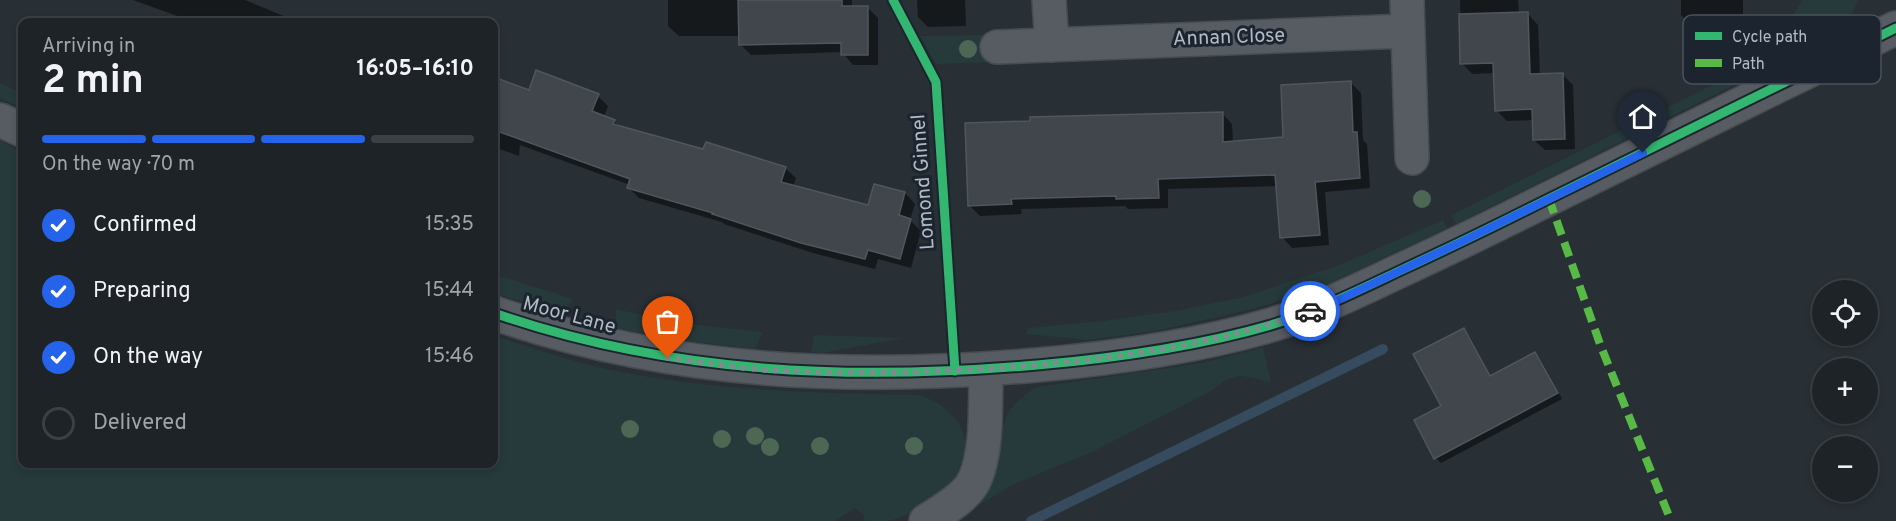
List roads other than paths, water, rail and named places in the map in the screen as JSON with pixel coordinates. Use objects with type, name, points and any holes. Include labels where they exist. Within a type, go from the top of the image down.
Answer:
[{"type":"street","points":[[1049,0],[1052,45]]},
{"type":"street","points":[[1889,0],[1896,16]]},
{"type":"street","name":"Annan Close","points":[[998,47],[1052,45],[1406,15],[1412,158]]},
{"type":"street","name":"Moor Lane","points":[[1881,35],[1896,28]]},
{"type":"street","name":"Moor Lane","points":[[498,314],[591,341],[680,360],[783,371],[986,369],[1089,360],[1199,344],[1274,324],[1332,303],[1782,84]]},
{"type":"street","points":[[0,120],[18,128]]},
{"type":"street","points":[[926,521],[955,502],[974,481],[981,455],[985,421],[986,369]]},
{"type":"waterway","points":[[1031,521],[1383,349]]}]
